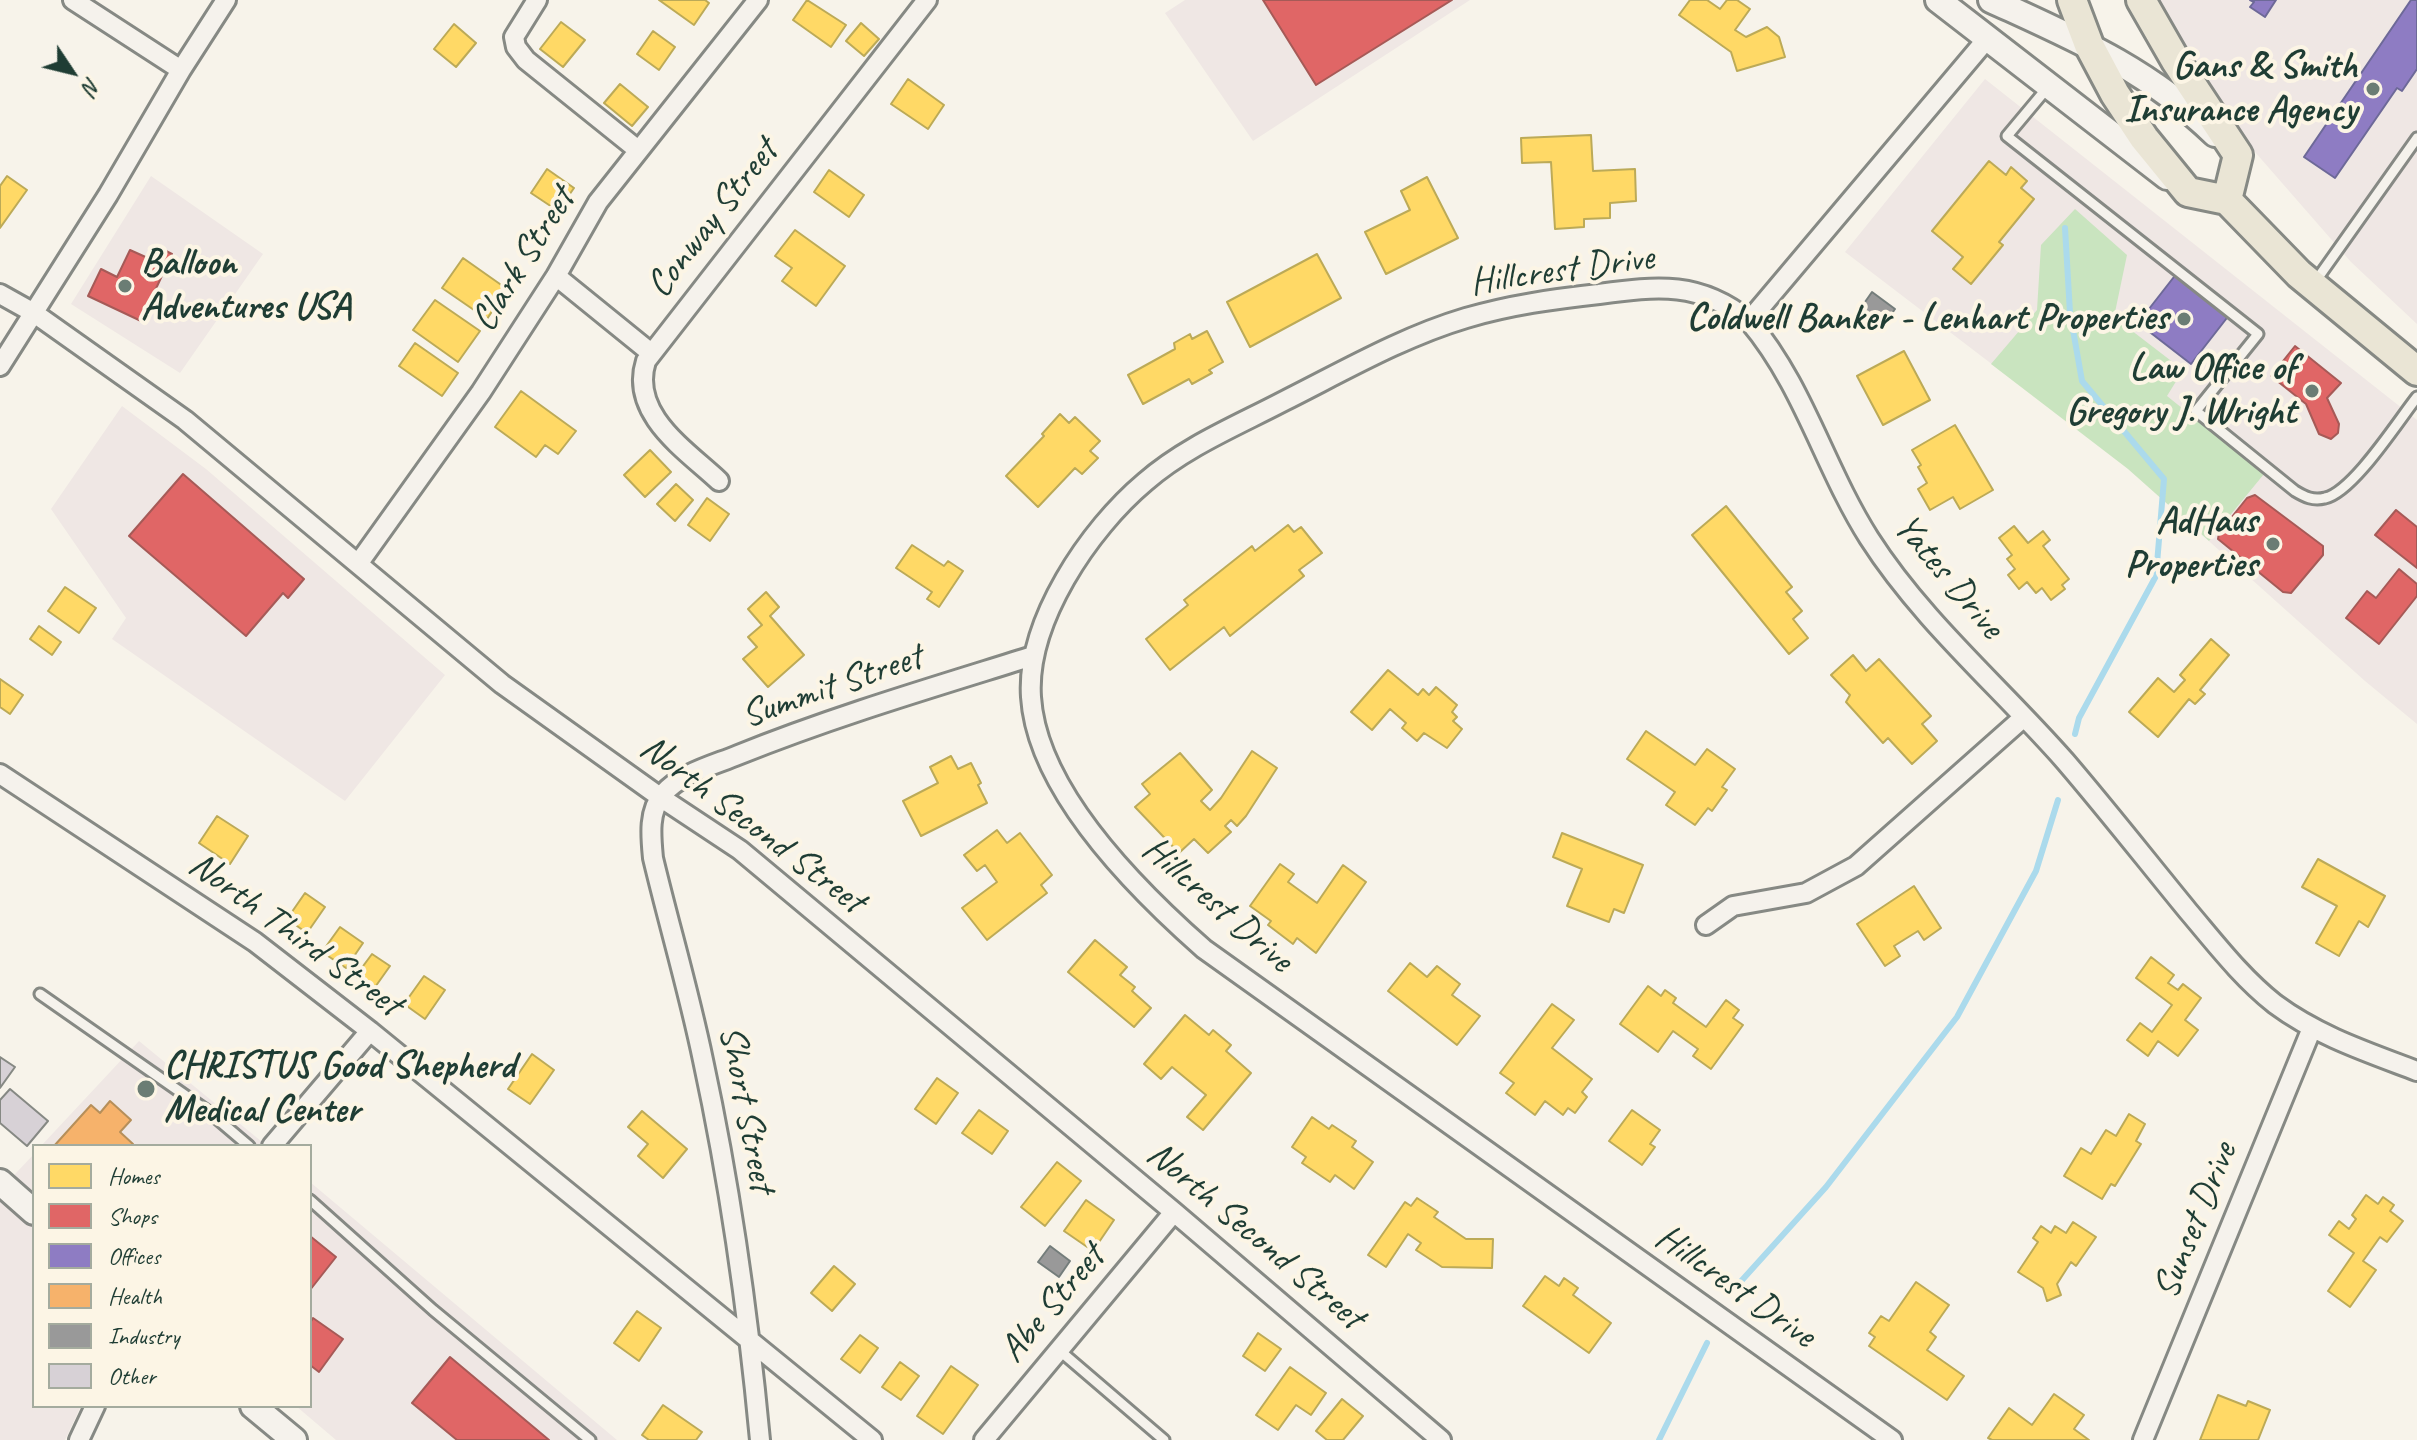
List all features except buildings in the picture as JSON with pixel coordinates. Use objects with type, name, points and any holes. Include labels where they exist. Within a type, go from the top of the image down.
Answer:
[{"type":"main road","points":[[2072,0],[2089,45],[2130,117],[2188,192],[2227,200],[2281,257],[2417,371]]},
{"type":"main road","points":[[2141,0],[2176,61],[2238,155],[2227,200]]},
{"type":"street","points":[[73,0],[181,70]]},
{"type":"street","points":[[0,366],[226,0]]},
{"type":"street","points":[[537,0],[514,37],[516,47],[526,60],[638,150]]},
{"type":"street","name":"Clark Street","points":[[358,564],[481,392],[556,276],[590,214],[758,0]]},
{"type":"street","name":"Conway Street","points":[[719,481],[666,431],[651,412],[642,387],[644,369],[651,353],[927,0]]},
{"type":"street","points":[[1938,0],[1986,40],[2188,192]]},
{"type":"street","points":[[1991,0],[2089,45],[2166,91],[2238,155]]},
{"type":"street","points":[[1749,321],[1986,40]]},
{"type":"street","points":[[556,276],[651,353]]},
{"type":"street","name":"Hillcrest Drive","points":[[1749,321],[1719,299],[1685,289],[1624,291],[1506,307],[1465,318],[1399,344],[1209,439],[1145,481],[1119,506],[1062,585],[1038,635],[1033,656],[1031,700],[1035,721],[1057,778],[1100,844],[1167,916],[1246,981],[1892,1440]]},
{"type":"street","name":"North Second Street","points":[[0,294],[34,313],[185,420],[502,684],[740,850],[1174,1212],[1441,1440]]},
{"type":"street","name":"Yates Drive","points":[[1749,321],[1780,360],[1851,507],[1885,562],[1912,596],[2065,761],[2235,966],[2276,1004],[2312,1028],[2417,1071]]},
{"type":"street","name":"Summit Street","points":[[660,797],[682,779],[807,728],[1033,656]]},
{"type":"street","points":[[1706,925],[1733,906],[1806,893],[1856,866],[2024,717]]},
{"type":"street","name":"North Third Street","points":[[0,774],[233,925],[370,1031],[872,1440]]},
{"type":"street","name":"Short Street","points":[[660,797],[652,824],[653,858],[703,1058],[730,1201],[751,1343],[760,1440]]},
{"type":"street","name":"Sunset Drive","points":[[2143,1440],[2312,1028]]},
{"type":"street","points":[[274,1144],[370,1031]]},
{"type":"street","points":[[0,1182],[32,1210]]},
{"type":"street","name":"Abe Street","points":[[984,1440],[1174,1212]]},
{"type":"street","points":[[79,1440],[94,1408]]},
{"type":"street","points":[[255,1408],[294,1440]]},
{"type":"lane","points":[[2048,87],[2007,136],[2258,334],[2196,411],[2295,491],[2305,497],[2323,499],[2350,483],[2417,397]]},
{"type":"lane","points":[[2313,285],[2417,138]]},
{"type":"lane","points":[[40,994],[209,1112],[247,1144]]},
{"type":"lane","points":[[312,1202],[433,1310],[590,1440]]},
{"type":"lane","points":[[1059,1350],[1164,1440]]},
{"type":"shaded area","points":[[1185,0],[1470,0],[1253,141],[1165,13]]},
{"type":"shaded area","points":[[2155,0],[2417,0],[2417,324],[2351,262],[2255,152],[2214,96]]},
{"type":"shaded area","points":[[1985,79],[2417,420],[2417,724],[2124,465],[1845,252]]},
{"type":"shaded area","points":[[151,176],[263,254],[180,373],[71,304]]},
{"type":"shaded area","points":[[122,406],[206,469],[445,675],[345,801],[112,639],[126,618],[51,509]]},
{"type":"shaded area","name":"CHRISTUS Good Shepherd Medical Center","points":[[139,1041],[265,1144],[43,1144]]},
{"type":"shaded area","points":[[32,1156],[32,1408],[80,1408],[65,1440],[0,1440],[0,1190]]},
{"type":"shaded area","points":[[312,1184],[617,1440],[336,1440],[298,1408],[312,1408]]},
{"type":"green space","points":[[2075,209],[2127,255],[2114,317],[2183,370],[2167,396],[2264,474],[2209,541],[2128,469],[1991,364],[2037,310],[2041,245]]},
{"type":"waterway","points":[[2065,228],[2070,313],[2082,381],[2164,479],[2156,576],[2079,718],[2075,734]]},
{"type":"waterway","points":[[1734,1289],[1826,1187],[1957,1017],[2036,871],[2058,800]]},
{"type":"waterway","points":[[1659,1440],[1707,1343]]},
{"type":"place","name":"Gans & Smith Insurance Agency","points":[[2373,89]]},
{"type":"place","name":"Balloon Adventures USA","points":[[125,286]]},
{"type":"place","name":"Coldwell Banker - Lenhart Properties","points":[[2184,319]]},
{"type":"place","name":"Law Office of Gregory J. Wright","points":[[2312,391]]},
{"type":"place","name":"AdHaus Properties","points":[[2273,544]]},
{"type":"place","name":"CHRISTUS Good Shepherd Medical Center","points":[[146,1089]]}]
